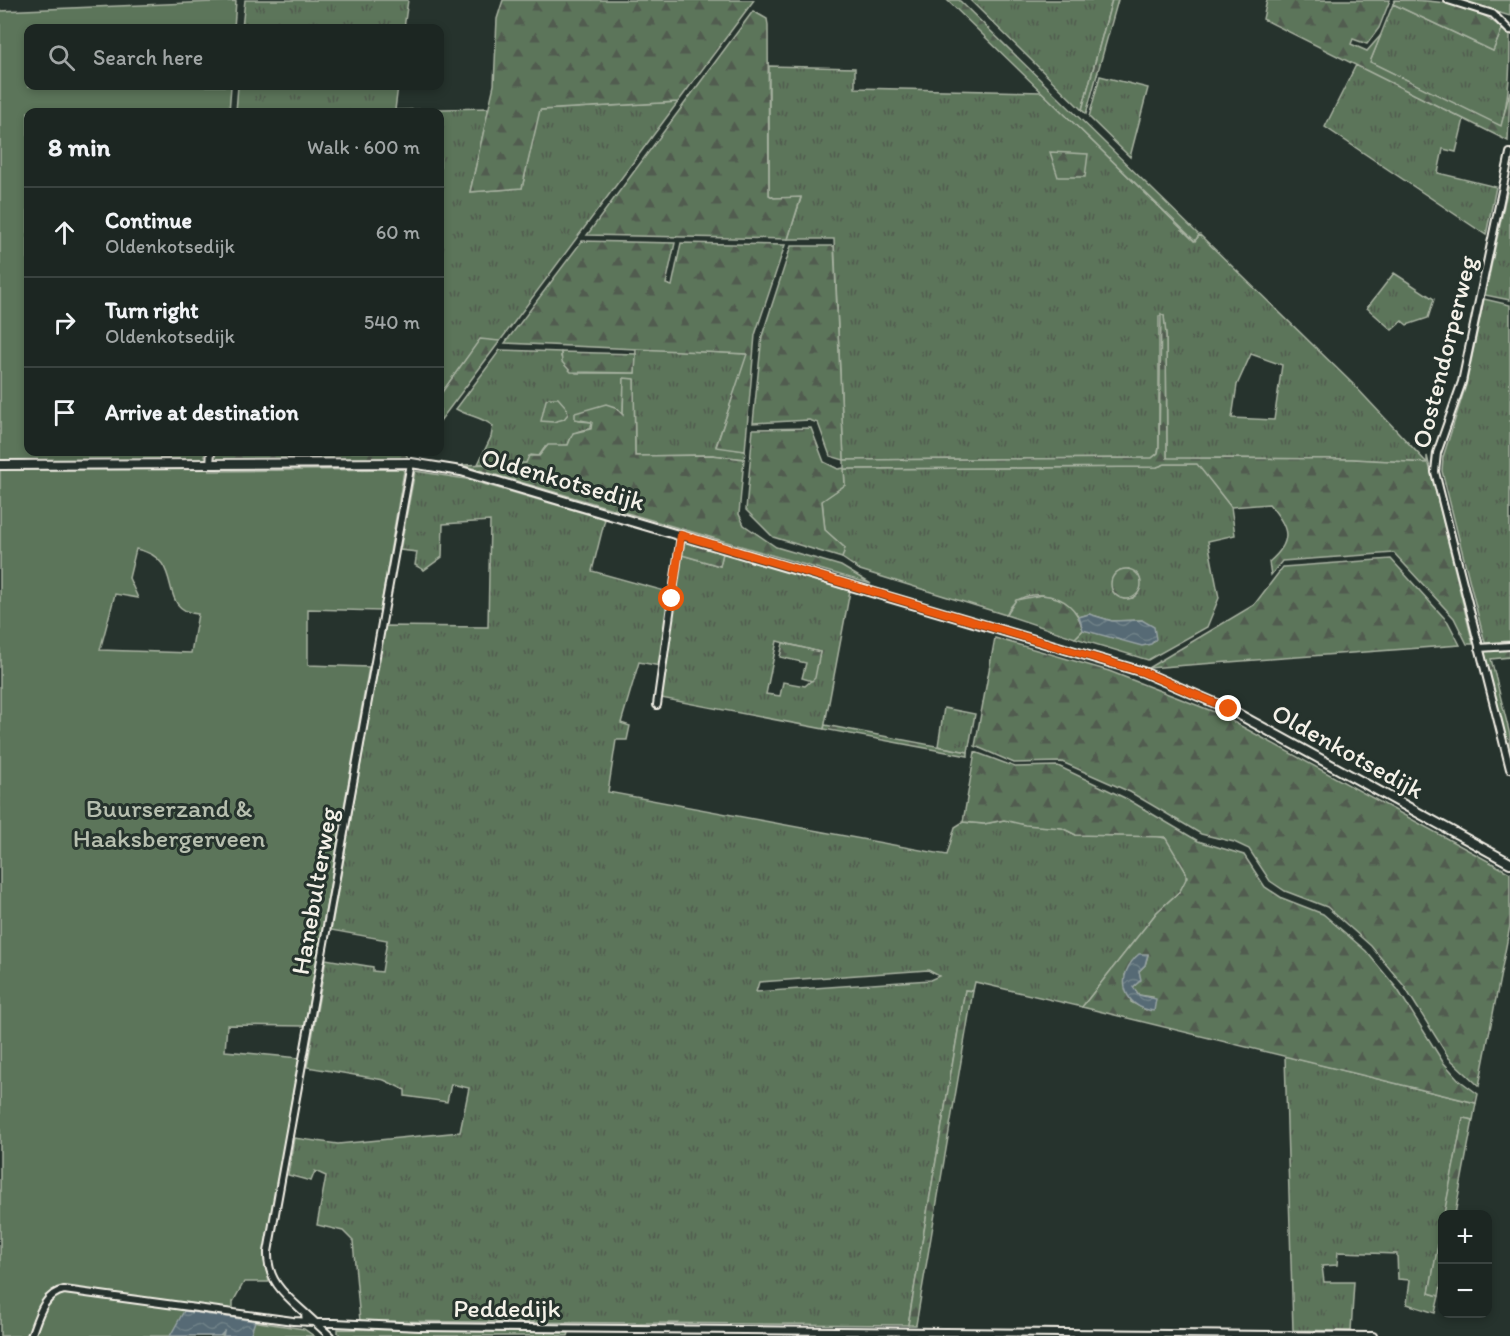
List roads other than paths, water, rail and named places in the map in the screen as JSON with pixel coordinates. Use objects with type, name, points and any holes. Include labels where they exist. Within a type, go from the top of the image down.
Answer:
[{"type":"street","points":[[1448,0],[1493,14],[1510,31]]},
{"type":"street","name":"Oostendorperweg","points":[[1510,153],[1462,382],[1436,460],[1435,472],[1510,769]]},
{"type":"street","points":[[210,464],[211,456]]},
{"type":"street","name":"Oldenkotsedijk","points":[[0,465],[411,464],[461,471],[1155,676],[1229,709],[1510,863]]},
{"type":"street","name":"Hanebulterweg","points":[[330,1336],[280,1291],[272,1279],[268,1252],[411,464]]},
{"type":"street","points":[[657,705],[681,535]]},
{"type":"street","points":[[1479,648],[1510,646]]},
{"type":"street","name":"Peddedijk","points":[[31,1336],[45,1302],[51,1296],[64,1290],[306,1322],[420,1327],[857,1333],[1373,1336]]},
{"type":"street","points":[[305,1313],[306,1322]]},
{"type":"water","points":[[1089,614],[1112,621],[1142,620],[1154,627],[1156,639],[1151,644],[1142,646],[1083,630],[1079,617]]},
{"type":"water","points":[[1139,954],[1148,954],[1145,965],[1139,971],[1141,980],[1133,987],[1139,995],[1156,999],[1154,1011],[1134,1003],[1125,988],[1124,980],[1127,971],[1131,962]]},
{"type":"water","points":[[184,1311],[255,1321],[250,1336],[223,1336],[224,1332],[220,1336],[170,1336]]},
{"type":"park label","name":"Buurserzand & Haaksbergerveen","points":[[169,823]]}]
